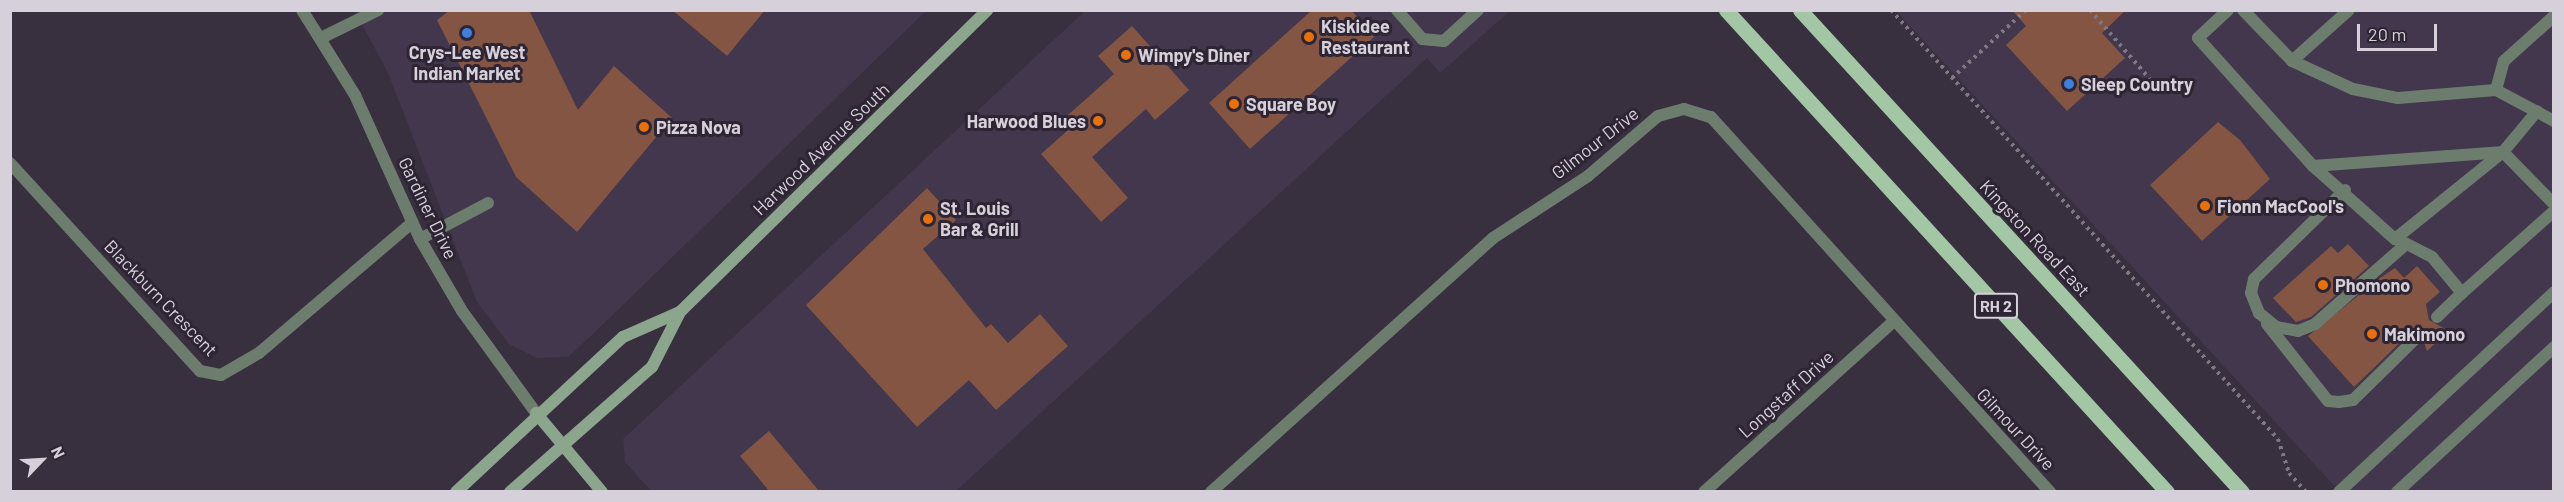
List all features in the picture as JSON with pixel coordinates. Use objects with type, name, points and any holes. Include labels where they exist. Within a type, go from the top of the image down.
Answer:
[{"type":"main road","name":"Harwood Avenue South","points":[[510,492],[652,367],[680,312],[987,10]]},
{"type":"main road","name":"RH 2","points":[[1726,10],[2167,492]]},
{"type":"main road","name":"Kingston Road East","points":[[1800,10],[2242,492]]},
{"type":"main road","name":"Harwood Avenue South","points":[[456,492],[536,413],[623,337],[680,312]]},
{"type":"main road","points":[[536,413],[602,492]]},
{"type":"street","name":"Gardiner Drive","points":[[302,10],[355,95],[420,239],[462,311],[536,413]]},
{"type":"street","points":[[321,38],[378,10]]},
{"type":"street","points":[[1397,10],[1422,39],[1444,41],[1478,10]]},
{"type":"street","points":[[2228,10],[2198,38],[2313,166],[2345,190],[2401,241],[2432,257],[2462,293]]},
{"type":"street","points":[[2244,10],[2292,61],[2353,89],[2398,98],[2496,90],[2553,121]]},
{"type":"street","points":[[2292,61],[2349,10]]},
{"type":"street","points":[[2496,90],[2504,61],[2553,16]]},
{"type":"street","name":"Gilmour Drive","points":[[1211,492],[1493,238],[1588,176],[1658,116],[1684,109],[1711,117],[1892,323],[2050,492]]},
{"type":"street","points":[[2259,313],[2276,327],[2298,331],[2315,324],[2401,241],[2503,152],[2537,111]]},
{"type":"street","points":[[2313,166],[2503,152]]},
{"type":"street","points":[[2503,152],[2553,204]]},
{"type":"street","name":"Blackburn Crescent","points":[[10,163],[200,371],[221,375],[259,353],[412,222]]},
{"type":"street","points":[[2345,190],[2254,279],[2251,292],[2259,313],[2328,401],[2354,400],[2415,339]]},
{"type":"street","points":[[420,239],[488,203]]},
{"type":"street","points":[[2437,317],[2553,211]]},
{"type":"street","points":[[2339,492],[2553,292]]},
{"type":"street","name":"Longstaff Drive","points":[[1704,492],[1892,323]]},
{"type":"street","points":[[2397,492],[2553,347]]},
{"type":"path","points":[[1891,10],[2278,439],[2289,473],[2306,492]]},
{"type":"path","points":[[1952,78],[2026,10]]},
{"type":"path","points":[[2090,10],[2154,85]]},
{"type":"shaded area","points":[[355,11],[926,11],[568,357],[537,358],[509,344],[477,302],[388,73]]},
{"type":"shaded area","points":[[1085,11],[1510,11],[1440,73],[1427,58],[956,491],[651,491],[625,462],[623,439]]},
{"type":"shaded area","points":[[1896,11],[2553,11],[2553,491],[2339,491]]},
{"type":"building","points":[[450,10],[529,10],[578,110],[614,66],[672,118],[577,232],[516,177],[437,20]]},
{"type":"building","points":[[672,10],[765,10],[727,56]]},
{"type":"building","points":[[1312,10],[1351,10],[1375,36],[1250,149],[1209,103]]},
{"type":"building","name":"Sleep Country","points":[[2012,10],[2126,10],[2102,33],[2125,58],[2067,111],[2006,45],[2026,26]]},
{"type":"building","points":[[1132,26],[1189,90],[1155,120],[1146,109],[1092,157],[1128,198],[1101,222],[1041,154],[1076,123],[1068,115],[1114,74],[1098,56]]},
{"type":"building","name":"Fionn MacCool's","points":[[2218,122],[2240,140],[2270,179],[2202,241],[2150,185]]},
{"type":"building","points":[[927,188],[956,220],[923,249],[986,328],[991,324],[1008,343],[1040,314],[1068,346],[996,410],[969,380],[917,427],[806,305]]},
{"type":"building","points":[[2348,244],[2369,266],[2311,317],[2296,322],[2273,298],[2331,246],[2338,253]]},
{"type":"building","points":[[2417,266],[2440,292],[2426,304],[2429,320],[2449,331],[2427,351],[2421,334],[2410,333],[2354,387],[2308,336],[2395,268],[2404,278]]},
{"type":"building","points":[[769,431],[820,492],[770,492],[740,456]]},
{"type":"place","name":"Crys-Lee West Indian Market","points":[[467,33]]},
{"type":"place","name":"Kiskidee Restaurant","points":[[1309,37]]},
{"type":"place","name":"Wimpy's Diner","points":[[1126,55]]},
{"type":"place","name":"Sleep Country","points":[[2069,84]]},
{"type":"place","name":"Square Boy","points":[[1234,104]]},
{"type":"place","name":"Harwood Blues","points":[[1098,121]]},
{"type":"place","name":"Pizza Nova","points":[[644,127]]},
{"type":"place","name":"Fionn MacCool's","points":[[2205,206]]},
{"type":"place","name":"St. Louis Bar & Grill","points":[[928,219]]},
{"type":"place","name":"Phomono","points":[[2323,285]]},
{"type":"place","name":"Makimono","points":[[2372,334]]}]
